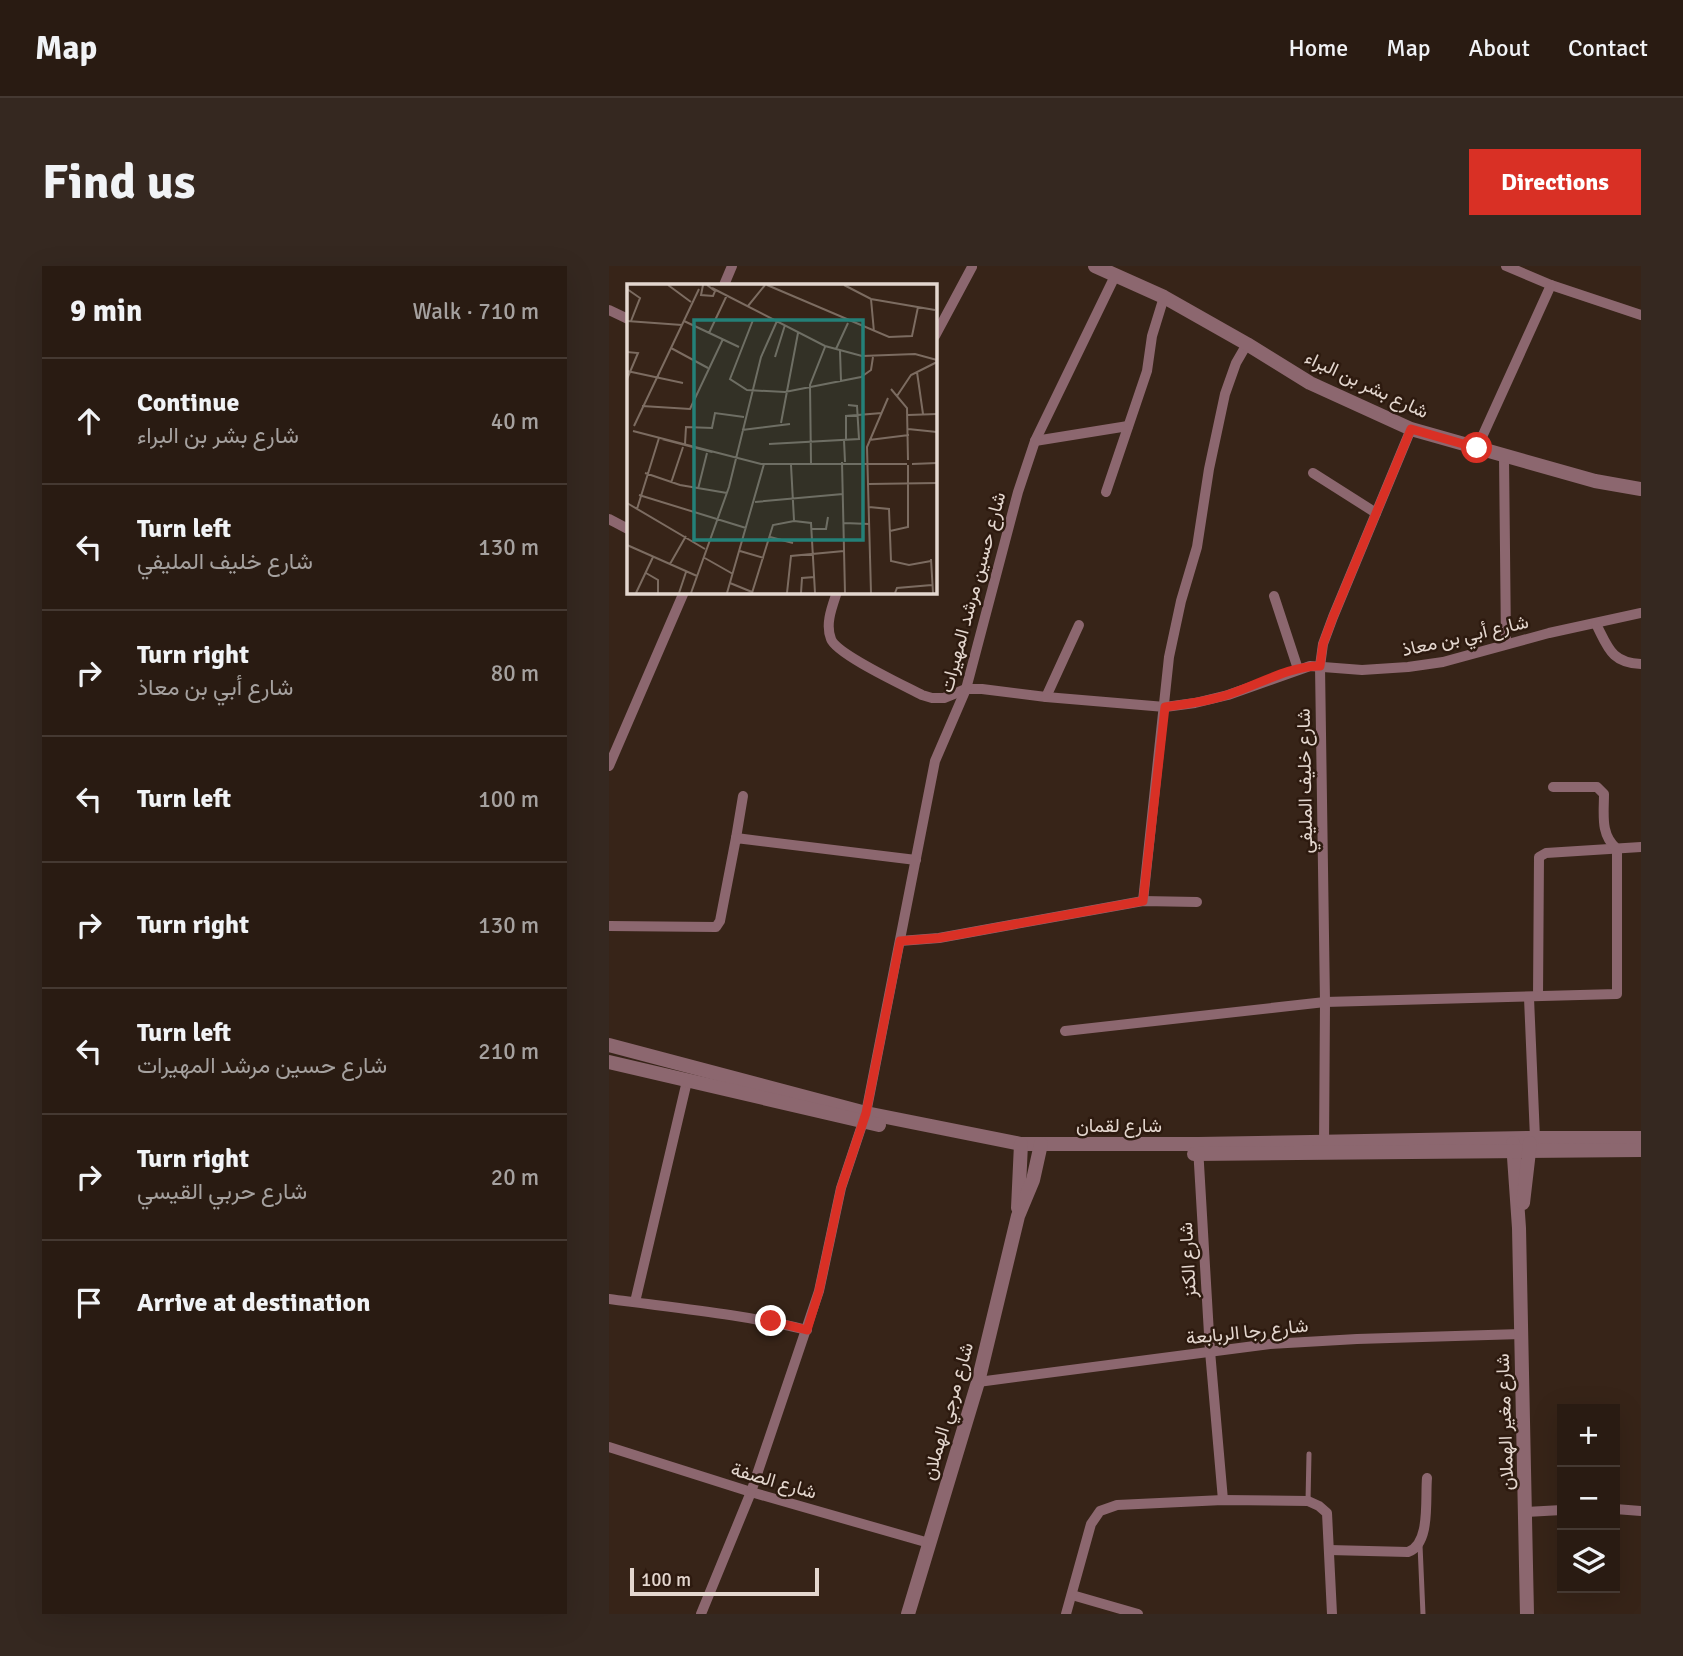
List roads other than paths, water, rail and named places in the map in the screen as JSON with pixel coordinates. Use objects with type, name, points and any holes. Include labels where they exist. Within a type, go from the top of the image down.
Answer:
[{"type":"street","points":[[724,284],[732,266]]},
{"type":"street","name":"شارع بشر بن البراء","points":[[1095,266],[1117,271],[1247,344],[1310,383],[1411,429],[1595,481],[1641,489]]},
{"type":"street","points":[[1506,266],[1551,285],[1641,315]]},
{"type":"street","points":[[936,334],[972,267]]},
{"type":"street","name":"شارع حسين مرشد المهيرات","points":[[701,1614],[751,1492],[819,1291],[841,1188],[864,1118],[935,761],[966,689],[1018,492],[1035,441],[1117,271]]},
{"type":"street","points":[[1477,448],[1551,285]]},
{"type":"street","points":[[1106,492],[1147,371],[1152,336],[1164,297]]},
{"type":"street","points":[[609,310],[627,319]]},
{"type":"street","points":[[1143,901],[1169,657],[1181,601],[1197,547],[1224,394],[1247,344]]},
{"type":"street","points":[[1035,441],[1128,426]]},
{"type":"street","name":"شارع خليف المليفي","points":[[1324,1146],[1325,1002],[1320,666],[1329,626],[1411,429]]},
{"type":"street","points":[[1504,456],[1506,644]]},
{"type":"street","points":[[1313,473],[1376,513]]},
{"type":"street","points":[[609,519],[627,528]]},
{"type":"street","points":[[609,766],[684,593]]},
{"type":"street","points":[[837,593],[828,630],[832,643],[844,653],[932,698],[944,698],[966,689]]},
{"type":"street","points":[[1273,596],[1298,668]]},
{"type":"street","name":"شارع أبي بن معاذ","points":[[966,689],[1165,707],[1229,695],[1298,668],[1320,666],[1361,670],[1443,662],[1549,633],[1641,612]]},
{"type":"street","points":[[1596,624],[1616,658],[1623,662],[1641,664]]},
{"type":"street","points":[[1046,697],[1079,625]]},
{"type":"street","points":[[1065,1031],[1325,1002],[1617,994],[1617,849],[1609,842],[1605,831],[1604,794],[1597,788],[1553,788]]},
{"type":"street","points":[[609,926],[716,927],[720,921],[743,796]]},
{"type":"street","points":[[736,838],[916,860]]},
{"type":"street","points":[[1532,1142],[1539,856],[1546,853],[1641,846]]},
{"type":"street","points":[[900,941],[939,938],[1143,901],[1197,902]]},
{"type":"street","name":"شارع لقمان","points":[[609,1045],[864,1118]]},
{"type":"street","name":"شارع لقمان","points":[[609,1062],[687,1081],[1020,1148],[1198,1149],[1513,1144],[1641,1138]]},
{"type":"street","points":[[635,1302],[687,1081]]},
{"type":"street","name":"شارع لقمان","points":[[1532,1142],[1641,1150]]},
{"type":"street","name":"شارع مغير الهملان","points":[[1519,1228],[1532,1142]]},
{"type":"street","name":"شارع مغير الهملان","points":[[1513,1144],[1519,1228],[1527,1614]]},
{"type":"street","name":"شارع مرجي الهملان","points":[[1018,1216],[1020,1148]]},
{"type":"street","name":"شارع مرجي الهملان","points":[[908,1614],[978,1382],[1018,1216],[1033,1180],[1040,1148]]},
{"type":"street","name":"شارع الكنز","points":[[1198,1149],[1210,1351],[1223,1500]]},
{"type":"street","points":[[609,1299],[771,1321],[807,1330]]},
{"type":"street","name":"شارع رجا الربابعة","points":[[978,1382],[1271,1344],[1521,1334]]},
{"type":"street","name":"شارع الصفة","points":[[609,1447],[751,1492],[929,1543]]},
{"type":"street","points":[[1329,1550],[1408,1552],[1420,1545],[1427,1478]]},
{"type":"street","points":[[1066,1614],[1091,1524],[1100,1511],[1118,1505],[1223,1500],[1308,1501],[1324,1509],[1327,1513],[1332,1614]]},
{"type":"street","points":[[1620,1509],[1641,1511]]},
{"type":"street","points":[[1526,1512],[1557,1510]]},
{"type":"street","points":[[1072,1595],[1138,1614]]},
{"type":"lane","points":[[1308,1501],[1309,1454]]},
{"type":"lane","points":[[1420,1545],[1423,1614]]}]
